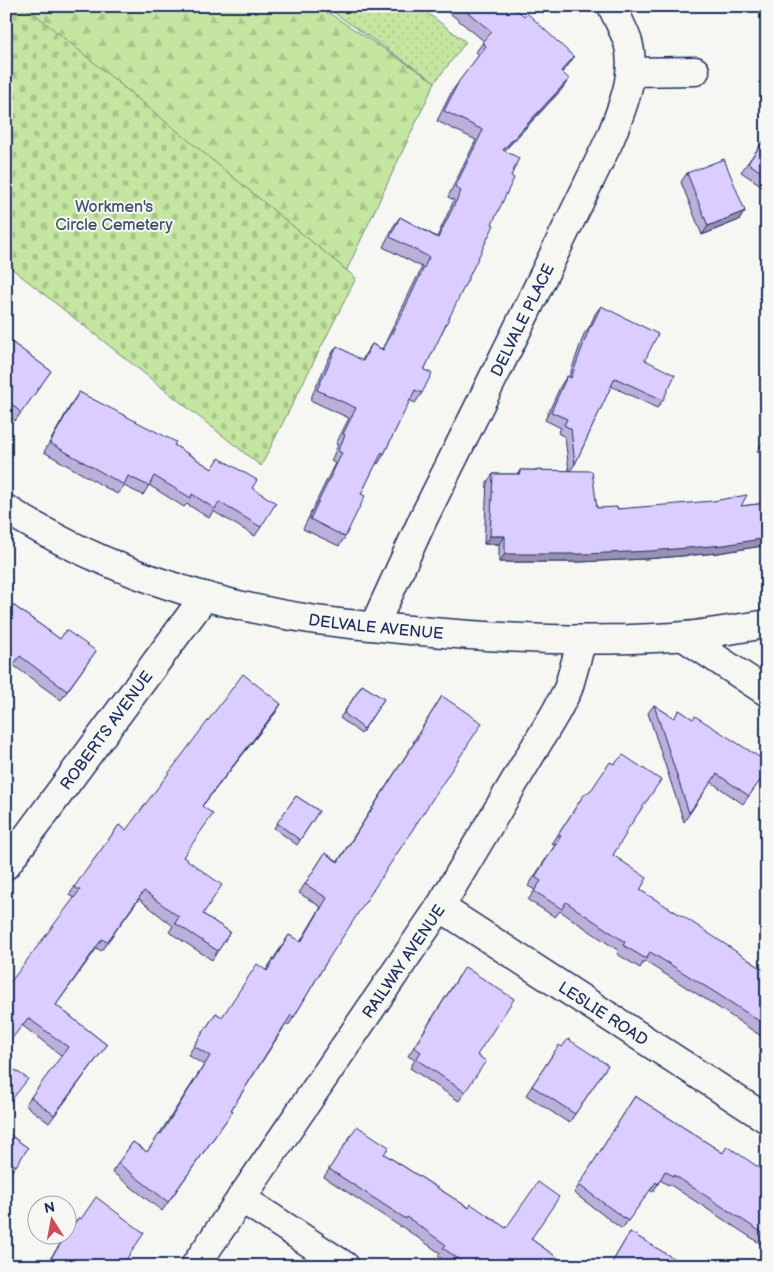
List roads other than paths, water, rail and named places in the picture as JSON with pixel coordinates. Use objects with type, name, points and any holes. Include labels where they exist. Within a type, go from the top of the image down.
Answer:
[{"type":"street","name":"DELVALE PLACE","points":[[374,626],[424,517],[610,139],[622,108],[631,72],[628,42],[612,6]]},
{"type":"street","points":[[631,72],[695,71]]},
{"type":"street","name":"DELVALE AVENUE","points":[[6,510],[66,544],[104,562],[205,596],[262,610],[315,620],[470,636],[534,640],[684,636],[767,624]]},
{"type":"street","name":"ROBERTS AVENUE","points":[[6,865],[205,596]]},
{"type":"street","points":[[684,636],[767,692]]},
{"type":"street","name":"RAILWAY AVENUE","points":[[195,1266],[440,906],[560,704],[571,681],[582,640]]},
{"type":"street","name":"LESLIE ROAD","points":[[440,906],[767,1119]]},
{"type":"street","points":[[241,1198],[345,1266]]},
{"type":"park label","name":"Workmen's Circle Cemetery","points":[[114,215]]}]
